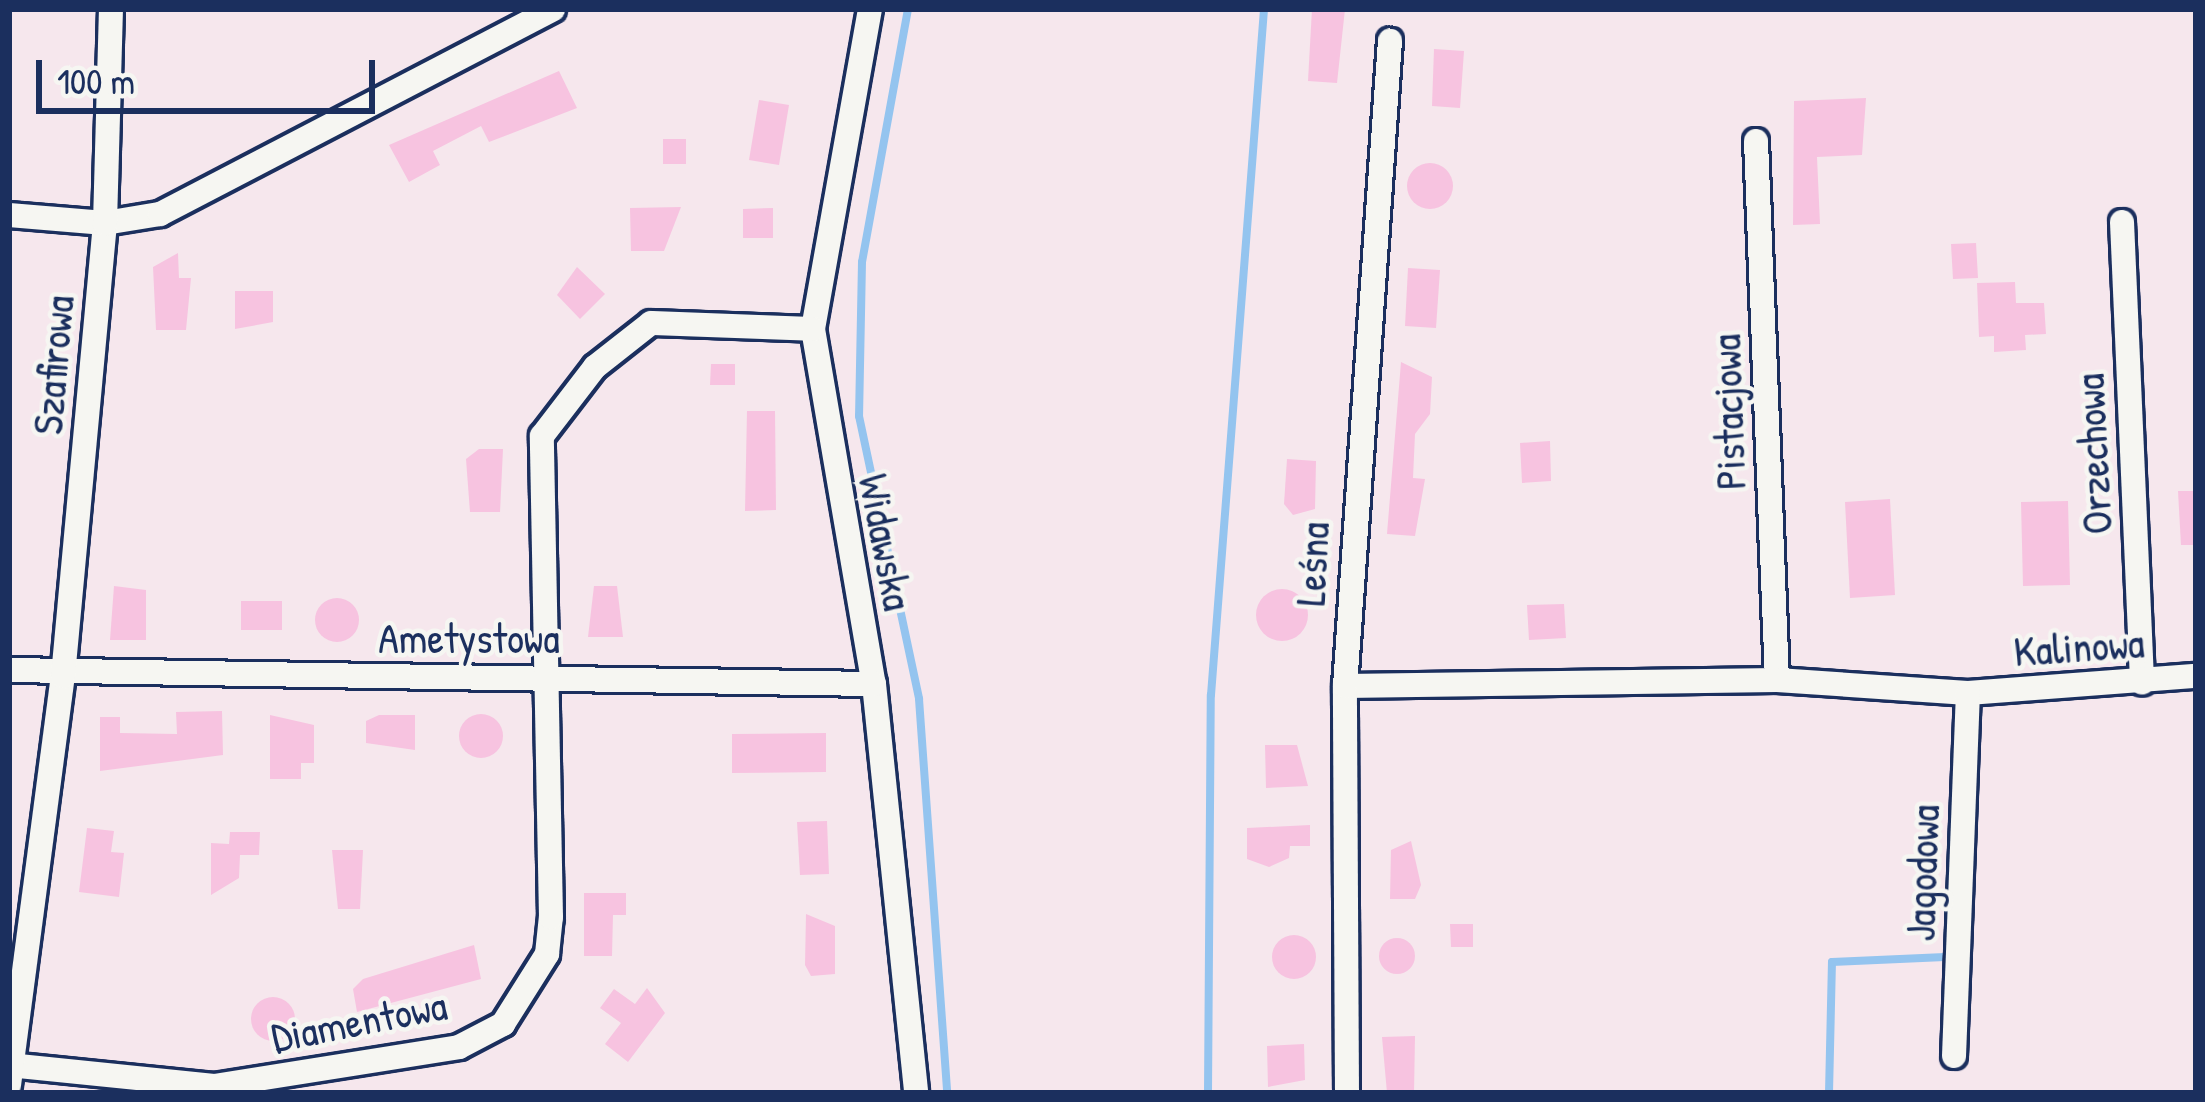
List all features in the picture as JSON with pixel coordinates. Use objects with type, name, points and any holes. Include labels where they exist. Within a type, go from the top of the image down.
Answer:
[{"type":"street","name":"Szafirowa","points":[[10,1072],[63,676],[105,223],[110,9]]},
{"type":"street","points":[[9,215],[105,223],[160,214],[553,9]]},
{"type":"street","name":"Widawska","points":[[870,9],[813,329],[874,684],[916,1093]]},
{"type":"street","name":"Leśna","points":[[1347,1093],[1345,686],[1390,40]]},
{"type":"street","name":"Pistacjowa","points":[[1756,141],[1777,680]]},
{"type":"street","name":"Orzechowa","points":[[2122,222],[2142,683]]},
{"type":"street","name":"Diamentowa","points":[[10,1072],[214,1086],[459,1047],[503,1024],[548,954],[542,436],[563,403],[651,322],[813,329]]},
{"type":"street","name":"Ametystowa","points":[[9,670],[63,676],[548,677],[874,684]]},
{"type":"street","name":"Kalinowa","points":[[1345,686],[1777,680],[1968,693],[2196,676]]},
{"type":"street","name":"Jagodowa","points":[[1954,1056],[1968,693]]},
{"type":"building","points":[[1312,9],[1345,9],[1337,83],[1308,81]]},
{"type":"building","points":[[1434,49],[1464,51],[1460,108],[1432,106]]},
{"type":"building","points":[[559,71],[577,108],[489,142],[481,126],[433,151],[440,165],[409,182],[389,145]]},
{"type":"building","points":[[1866,98],[1862,155],[1817,157],[1820,224],[1793,225],[1794,101]]},
{"type":"building","points":[[759,100],[789,105],[779,165],[749,160]]},
{"type":"building","points":[[663,139],[686,139],[686,164],[663,164]]},
{"type":"building","points":[[1430,163],[1446,170],[1453,186],[1446,202],[1430,209],[1414,202],[1407,186],[1414,170]]},
{"type":"building","points":[[681,207],[664,251],[631,251],[630,208]]},
{"type":"building","points":[[773,208],[773,238],[743,238],[743,209]]},
{"type":"building","points":[[1976,243],[1978,278],[1953,279],[1951,244]]},
{"type":"building","points":[[178,253],[179,278],[191,278],[186,330],[156,330],[153,267]]},
{"type":"building","points":[[577,267],[605,294],[580,319],[557,295]]},
{"type":"building","points":[[1408,268],[1440,270],[1436,328],[1405,326]]},
{"type":"building","points":[[2015,282],[2016,303],[2044,303],[2046,334],[2025,335],[2026,350],[1994,352],[1994,336],[1979,337],[1977,283]]},
{"type":"building","points":[[235,291],[273,291],[273,322],[235,329]]},
{"type":"building","points":[[1401,362],[1432,377],[1430,414],[1415,434],[1413,478],[1425,479],[1415,536],[1387,534]]},
{"type":"building","points":[[711,364],[735,364],[735,385],[710,385]]},
{"type":"building","points":[[747,411],[775,411],[776,510],[745,511]]},
{"type":"building","points":[[1550,441],[1551,481],[1522,483],[1520,443]]},
{"type":"building","points":[[479,449],[503,449],[500,512],[470,512],[466,459]]},
{"type":"building","points":[[1287,459],[1316,461],[1315,509],[1293,515],[1284,504]]},
{"type":"building","points":[[2178,491],[2196,491],[2196,545],[2181,545]]},
{"type":"building","points":[[1890,499],[1895,595],[1850,598],[1845,502]]},
{"type":"building","points":[[2068,501],[2070,585],[2023,586],[2021,502]]},
{"type":"building","points":[[114,586],[146,590],[146,640],[110,640]]},
{"type":"building","points":[[594,586],[617,586],[623,637],[588,637]]},
{"type":"building","points":[[1282,589],[1300,597],[1308,615],[1300,633],[1282,641],[1264,633],[1256,615],[1264,597]]},
{"type":"building","points":[[337,598],[353,604],[359,620],[353,636],[337,642],[321,636],[315,620],[321,604]]},
{"type":"building","points":[[241,601],[282,601],[282,630],[241,630]]},
{"type":"building","points":[[1564,604],[1566,638],[1529,640],[1527,605]]},
{"type":"building","points":[[222,711],[223,755],[100,771],[100,717],[120,717],[120,733],[177,734],[176,712]]},
{"type":"building","points":[[481,714],[497,720],[503,736],[497,752],[481,758],[465,752],[459,736],[465,720]]},
{"type":"building","points":[[270,715],[314,725],[314,763],[301,763],[301,779],[270,779]]},
{"type":"building","points":[[379,715],[415,715],[415,750],[366,743],[366,721]]},
{"type":"building","points":[[826,733],[826,772],[732,773],[732,734]]},
{"type":"building","points":[[1265,745],[1297,745],[1308,786],[1266,788]]},
{"type":"building","points":[[827,821],[829,874],[800,875],[797,822]]},
{"type":"building","points":[[1310,825],[1310,846],[1290,846],[1289,858],[1269,867],[1247,859],[1247,828]]},
{"type":"building","points":[[87,828],[114,831],[111,852],[124,853],[119,897],[79,892]]},
{"type":"building","points":[[230,832],[260,832],[259,855],[240,855],[239,878],[211,895],[211,843],[229,844]]},
{"type":"building","points":[[1411,841],[1421,885],[1415,899],[1390,899],[1391,850]]},
{"type":"building","points":[[332,850],[363,850],[360,909],[338,909]]},
{"type":"building","points":[[584,893],[626,893],[626,915],[613,915],[612,956],[584,956]]},
{"type":"building","points":[[806,914],[835,926],[835,974],[811,976],[805,965]]},
{"type":"building","points":[[1450,924],[1473,924],[1473,947],[1451,947]]},
{"type":"building","points":[[1294,935],[1310,941],[1316,957],[1310,973],[1294,979],[1278,973],[1272,957],[1278,941]]},
{"type":"building","points":[[1397,938],[1410,943],[1415,956],[1410,969],[1397,974],[1384,969],[1379,956],[1384,943]]},
{"type":"building","points":[[474,945],[481,979],[357,1012],[353,989],[363,979]]},
{"type":"building","points":[[647,988],[665,1013],[628,1062],[605,1044],[621,1023],[600,1008],[614,989],[635,1004]]},
{"type":"building","points":[[273,997],[288,1004],[295,1019],[288,1034],[273,1041],[258,1034],[251,1019],[258,1004]]},
{"type":"building","points":[[1415,1036],[1414,1093],[1387,1093],[1382,1037]]},
{"type":"building","points":[[1304,1044],[1305,1080],[1268,1087],[1267,1046]]},
{"type":"waterway","points":[[908,9],[862,262],[859,416],[919,699],[947,1093]]},
{"type":"waterway","points":[[1208,1093],[1211,695],[1264,9]]},
{"type":"waterway","points":[[1829,1093],[1832,962],[1945,957]]}]
